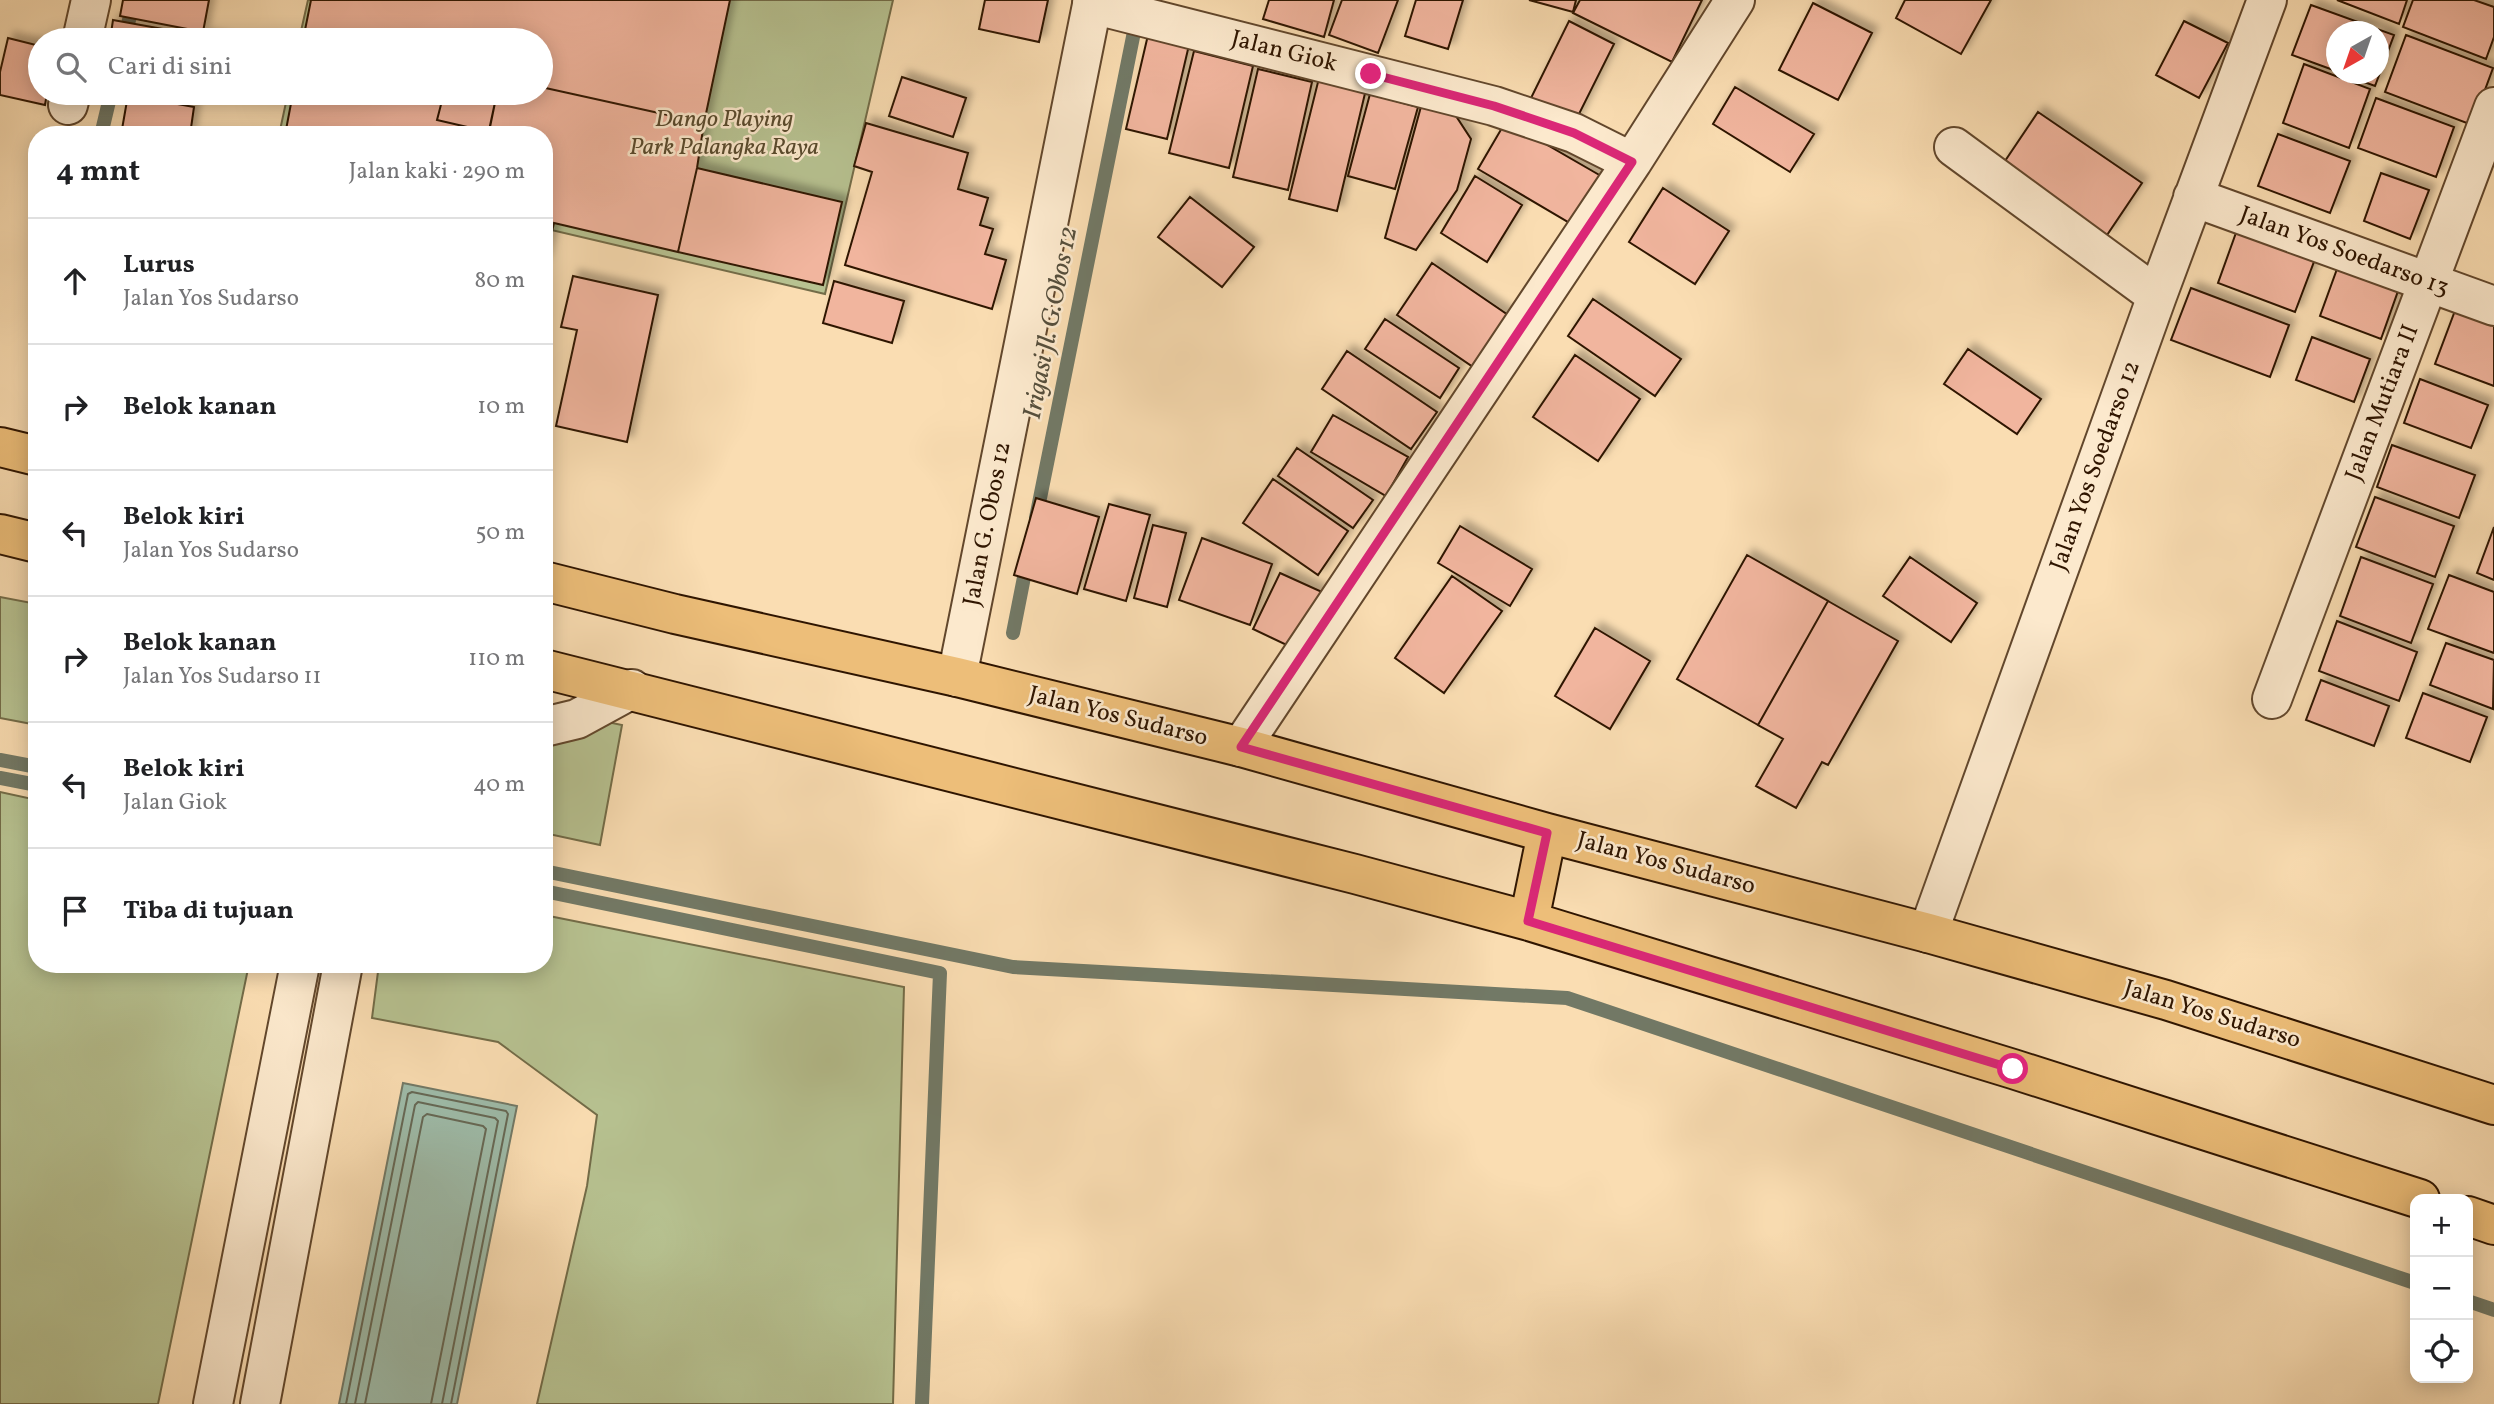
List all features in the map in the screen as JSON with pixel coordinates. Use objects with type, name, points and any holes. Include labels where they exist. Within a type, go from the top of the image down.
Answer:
[{"type":"main road","points":[[0,447],[28,454]]},
{"type":"main road","points":[[0,534],[28,541]]},
{"type":"main road","name":"Jalan Yos Sudarso","points":[[553,583],[675,614],[957,677],[1241,747],[1547,833],[1928,933],[2166,1000],[2494,1104]]},
{"type":"main road","points":[[553,671],[1355,874],[1528,921],[2026,1073],[2410,1196]]},
{"type":"main road","points":[[1528,921],[1547,833]]},
{"type":"main road","points":[[2473,1218],[2494,1225]]},
{"type":"street","points":[[85,28],[91,0]]},
{"type":"street","name":"Jalan Yos Soedarso 12","points":[[1928,933],[2157,296],[2267,0]]},
{"type":"street","points":[[1241,747],[1632,162],[1735,1]]},
{"type":"street","name":"Jalan Giok","points":[[1093,2],[1494,106],[1574,133],[1632,162]]},
{"type":"street","name":"Jalan G. Obos 12","points":[[957,677],[1093,2]]},
{"type":"street","name":"Jalan Mutiara II","points":[[2272,699],[2494,107]]},
{"type":"street","points":[[1954,147],[2157,296]]},
{"type":"street","name":"Jalan Yos Soedarso 13","points":[[2193,197],[2494,306]]},
{"type":"street","points":[[553,725],[577,719],[632,689]]},
{"type":"street","points":[[214,1404],[298,973]]},
{"type":"street","points":[[260,1404],[341,973]]},
{"type":"green space","name":"Dango Playing Park Palangka Raya","points":[[308,0],[893,0],[825,294],[553,230],[553,126],[281,126],[285,105],[553,105],[553,28],[302,28]]},
{"type":"green space","points":[[0,597],[28,602],[28,723],[0,718]]},
{"type":"green space","points":[[553,711],[622,725],[600,845],[553,835]]},
{"type":"green space","points":[[0,792],[28,798],[28,973],[247,973],[158,1404],[0,1404]]},
{"type":"green space","points":[[553,917],[904,987],[893,1404],[537,1404],[587,1186],[597,1115],[498,1042],[372,1018],[378,973],[553,973]]},
{"type":"water","points":[[403,1083],[517,1106],[457,1404],[339,1404]]},
{"type":"building","points":[[123,0],[209,0],[204,28],[182,28],[120,16]]},
{"type":"building","points":[[311,0],[730,0],[704,123],[553,90],[553,28],[305,28]]},
{"type":"building","points":[[985,0],[1048,0],[1039,42],[979,29]]},
{"type":"building","points":[[1269,0],[1334,0],[1324,37],[1263,19]]},
{"type":"building","points":[[1342,0],[1398,0],[1378,53],[1329,35]]},
{"type":"building","points":[[1416,0],[1463,0],[1448,49],[1405,36]]},
{"type":"building","points":[[1529,0],[1576,0],[1573,12]]},
{"type":"building","points":[[1580,0],[1702,0],[1672,62],[1573,13]]},
{"type":"building","points":[[1905,0],[1991,0],[1961,54],[1896,18]]},
{"type":"building","points":[[2337,0],[2407,0],[2399,24]]},
{"type":"building","points":[[2413,0],[2474,0],[2494,7],[2494,37],[2486,59],[2403,27]]},
{"type":"building","points":[[1813,3],[1872,33],[1838,100],[1779,70]]},
{"type":"building","points":[[2311,5],[2355,21],[2326,21],[2326,67],[2292,55]]},
{"type":"building","points":[[113,20],[157,28],[112,28]]},
{"type":"building","points":[[1569,21],[1614,44],[1575,122],[1530,100]]},
{"type":"building","points":[[2184,21],[2228,43],[2199,98],[2156,75]]},
{"type":"building","points":[[2389,33],[2394,35],[2389,48]]},
{"type":"building","points":[[1148,35],[1189,45],[1167,139],[1126,129]]},
{"type":"building","points":[[2406,35],[2493,68],[2472,125],[2385,92]]},
{"type":"building","points":[[8,38],[28,43],[28,101],[0,95],[0,72]]},
{"type":"building","points":[[1194,51],[1253,66],[1229,168],[1169,153]]},
{"type":"building","points":[[2304,64],[2326,72],[2326,84],[2357,84],[2370,89],[2349,148],[2283,123]]},
{"type":"building","points":[[1258,69],[1312,82],[1288,190],[1233,177]]},
{"type":"building","points":[[1320,74],[1367,85],[1337,211],[1289,199]]},
{"type":"building","points":[[902,77],[966,98],[953,137],[889,116]]},
{"type":"building","points":[[1735,87],[1814,134],[1790,172],[1713,124]]},
{"type":"building","points":[[553,90],[704,123],[678,252],[554,223],[553,227],[553,126],[490,126],[494,105],[553,105]]},
{"type":"building","points":[[1370,94],[1418,107],[1395,189],[1348,176]]},
{"type":"building","points":[[2376,98],[2454,127],[2436,177],[2358,148]]},
{"type":"building","points":[[1422,103],[1452,110],[1471,139],[1457,190],[1416,250],[1385,238]]},
{"type":"building","points":[[126,105],[194,107],[191,126],[123,126]]},
{"type":"building","points":[[291,105],[441,105],[437,120],[463,126],[287,126]]},
{"type":"building","points":[[441,105],[495,105],[490,126],[463,126],[437,120]]},
{"type":"building","points":[[2038,112],[2142,183],[2107,235],[2003,164]]},
{"type":"building","points":[[1506,121],[1608,180],[1580,229],[1478,169]]},
{"type":"building","points":[[866,123],[968,153],[958,189],[988,198],[980,225],[993,229],[985,254],[1006,260],[992,309],[845,265],[872,172],[854,166]]},
{"type":"building","points":[[2278,134],[2350,161],[2330,213],[2258,186]]},
{"type":"building","points":[[697,168],[842,202],[823,285],[678,252]]},
{"type":"building","points":[[2381,173],[2429,190],[2410,239],[2364,221]]},
{"type":"building","points":[[1475,176],[1522,205],[1487,262],[1441,233]]},
{"type":"building","points":[[1663,188],[1729,231],[1695,284],[1629,242]]},
{"type":"building","points":[[1190,197],[1254,247],[1222,287],[1158,237]]},
{"type":"building","points":[[2237,230],[2315,259],[2295,312],[2218,283]]},
{"type":"building","points":[[1432,263],[1511,317],[1476,369],[1397,315]]},
{"type":"building","points":[[2337,269],[2398,291],[2381,339],[2320,316]]},
{"type":"building","points":[[573,276],[658,295],[627,442],[556,426],[577,330],[561,327]]},
{"type":"building","points":[[834,281],[904,301],[892,343],[823,323]]},
{"type":"building","points":[[2191,288],[2289,325],[2270,377],[2171,340]]},
{"type":"building","points":[[1593,299],[1681,359],[1655,396],[1568,336]]},
{"type":"building","points":[[2456,308],[2494,322],[2494,386],[2435,364]]},
{"type":"building","points":[[1385,319],[1459,368],[1440,398],[1365,349]]},
{"type":"building","points":[[2312,337],[2370,359],[2354,402],[2296,380]]},
{"type":"building","points":[[1968,349],[2041,399],[2017,434],[1944,384]]},
{"type":"building","points":[[1347,351],[1437,412],[1411,449],[1322,389]]},
{"type":"building","points":[[1575,355],[1640,399],[1598,461],[1533,417]]},
{"type":"building","points":[[2420,379],[2488,405],[2471,448],[2404,423]]},
{"type":"building","points":[[1333,415],[1408,457],[1386,496],[1311,452]]},
{"type":"building","points":[[2392,445],[2475,475],[2459,518],[2377,487]]},
{"type":"building","points":[[1297,448],[1373,500],[1353,528],[1278,476]]},
{"type":"building","points":[[1273,479],[1348,531],[1318,575],[1243,523]]},
{"type":"building","points":[[2375,497],[2454,526],[2435,577],[2356,547]]},
{"type":"building","points":[[1036,498],[1099,517],[1077,594],[1014,575]]},
{"type":"building","points":[[1109,504],[1150,515],[1126,601],[1084,589]]},
{"type":"building","points":[[1153,525],[1186,533],[1167,607],[1134,598]]},
{"type":"building","points":[[1460,526],[1532,569],[1510,606],[1438,563]]},
{"type":"building","points":[[2494,527],[2494,580],[2477,573]]},
{"type":"building","points":[[1202,538],[1272,564],[1250,625],[1179,600]]},
{"type":"building","points":[[1747,555],[1828,601],[1758,725],[1677,679]]},
{"type":"building","points":[[1910,557],[1977,603],[1951,642],[1883,596]]},
{"type":"building","points":[[2361,557],[2433,584],[2411,643],[2340,616]]},
{"type":"building","points":[[1280,573],[1322,592],[1295,649],[1253,629]]},
{"type":"building","points":[[2449,575],[2494,592],[2494,653],[2428,629]]},
{"type":"building","points":[[1452,576],[1502,611],[1444,693],[1395,658]]},
{"type":"building","points":[[1828,601],[1898,641],[1828,765],[1822,762],[1796,808],[1756,786],[1783,739],[1758,725]]},
{"type":"building","points":[[2337,621],[2417,652],[2399,701],[2319,671]]},
{"type":"building","points":[[1595,628],[1650,661],[1610,729],[1555,696]]},
{"type":"building","points":[[2446,643],[2494,660],[2493,709],[2430,685]]},
{"type":"building","points":[[2321,680],[2389,706],[2374,746],[2306,720]]},
{"type":"building","points":[[2423,693],[2487,717],[2470,762],[2406,738]]},
{"type":"waterway","points":[[127,28],[134,0]]},
{"type":"waterway","name":"Irigasi Jl. G.Obos 12","points":[[1036,518],[1136,22]]},
{"type":"waterway","points":[[103,126],[108,105]]},
{"type":"waterway","name":"Irigasi Jl. G.Obos 12","points":[[1013,633],[1027,562]]},
{"type":"waterway","points":[[0,760],[28,765]]},
{"type":"waterway","points":[[0,778],[28,783]]},
{"type":"waterway","points":[[553,873],[1013,967],[1567,998],[2410,1281]]},
{"type":"waterway","points":[[553,893],[940,973],[922,1404]]},
{"type":"waterway","points":[[2473,1303],[2494,1310]]},
{"type":"route","points":[[1371,74],[1494,106],[1574,133],[1632,162],[1241,747],[1547,833],[1528,921],[2013,1069]]}]
